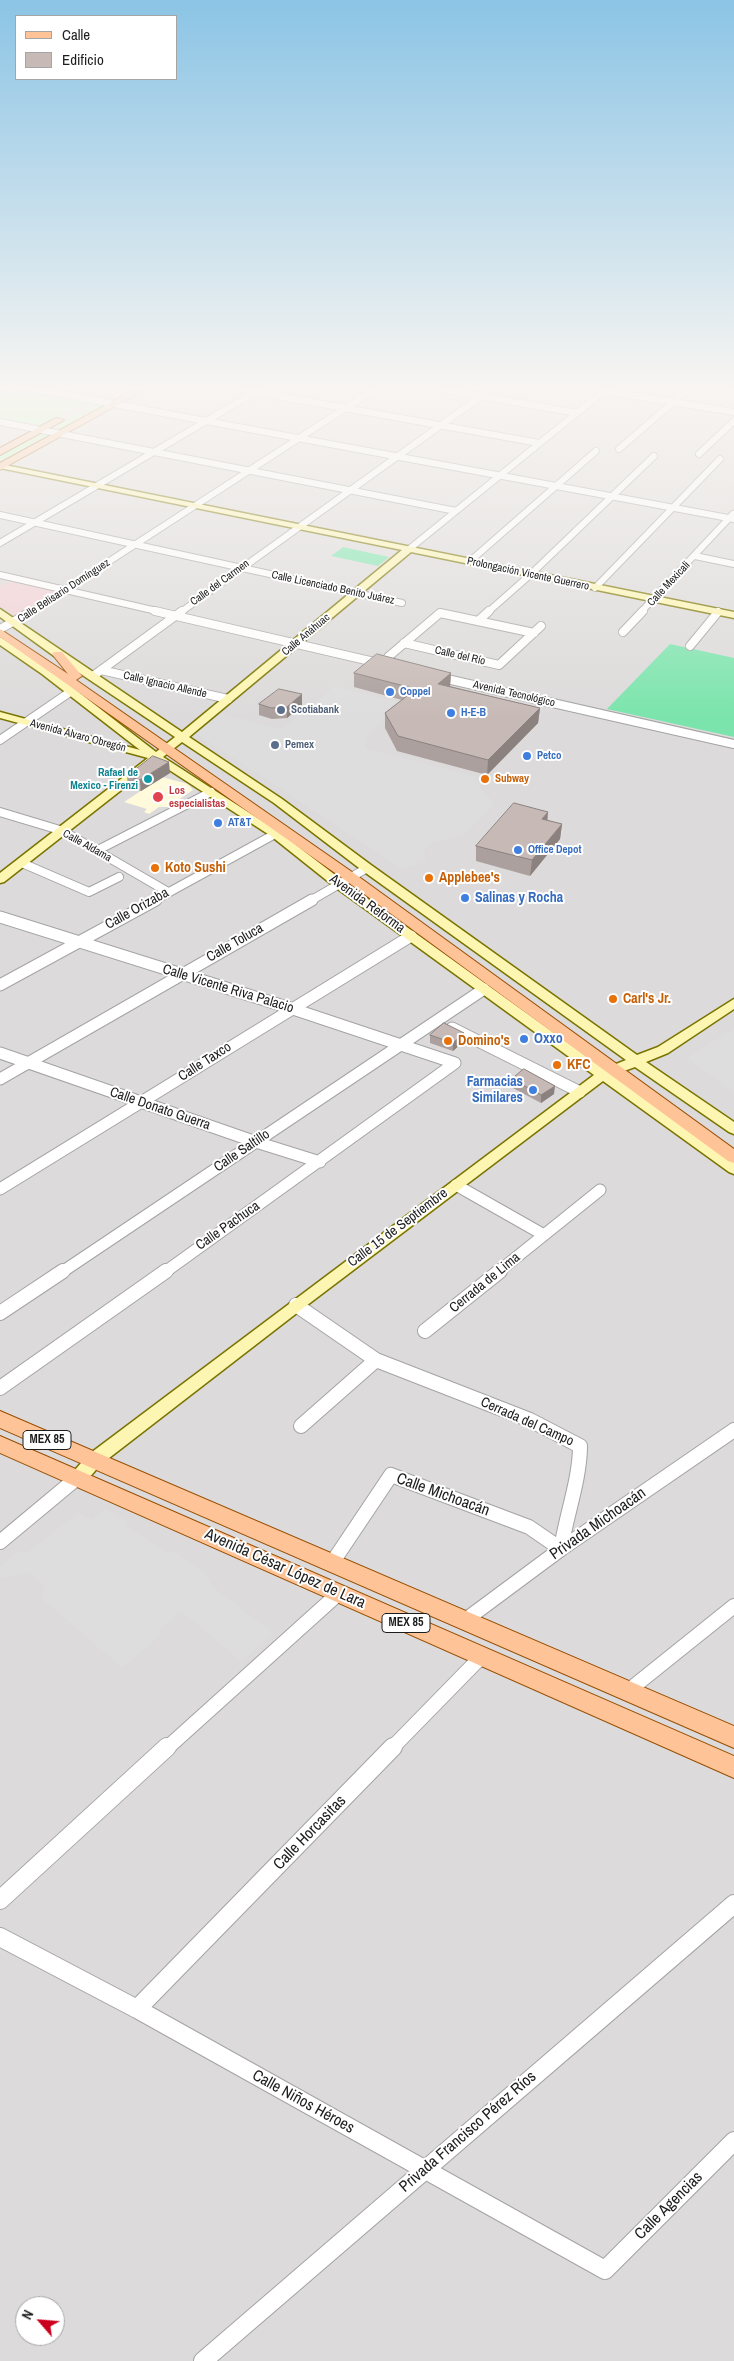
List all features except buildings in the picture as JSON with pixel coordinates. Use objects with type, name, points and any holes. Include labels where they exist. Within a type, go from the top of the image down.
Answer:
[{"type":"main road","name":"Avenida Reforma","points":[[3,629],[72,683],[170,747],[354,875],[620,1068],[734,1156]]},
{"type":"main road","points":[[58,654],[72,683]]},
{"type":"main road","name":"Avenida Reforma","points":[[170,747],[266,818],[354,875]]},
{"type":"main road","points":[[266,818],[273,826],[275,834]]},
{"type":"main road","name":"Avenida Reforma","points":[[620,1068],[734,1144]]},
{"type":"main road","name":"Avenida César López de Lara","points":[[0,1419],[734,1737]]},
{"type":"main road","name":"Avenida César López de Lara","points":[[0,1444],[734,1767]]},
{"type":"street","points":[[0,543],[80,497]]},
{"type":"street","name":"Prolongación Vicente Guerrero","points":[[154,497],[734,616]]},
{"type":"street","name":"Calle Belisario Domínguez","points":[[3,629],[210,497]]},
{"type":"street","name":"Calle del Carmen","points":[[97,673],[340,497]]},
{"type":"street","points":[[386,497],[456,511]]},
{"type":"street","name":"Calle Anáhuac","points":[[0,878],[22,863],[170,747],[473,497]]},
{"type":"street","points":[[469,562],[541,497]]},
{"type":"street","points":[[478,621],[530,575],[611,497]]},
{"type":"street","points":[[618,497],[732,517]]},
{"type":"street","points":[[595,588],[684,497]]},
{"type":"street","name":"Calle Licenciado Benito Juárez","points":[[0,515],[402,603]]},
{"type":"street","name":"Calle Mexicali","points":[[623,632],[732,517]]},
{"type":"street","points":[[695,556],[734,564]]},
{"type":"street","points":[[0,575],[394,667]]},
{"type":"street","name":"Avenida Reforma","points":[[0,612],[3,629],[46,672],[72,683]]},
{"type":"street","points":[[690,646],[718,612]]},
{"type":"street","points":[[388,657],[440,613],[534,633]]},
{"type":"street","name":"Calle del Río","points":[[404,643],[499,665],[541,626]]},
{"type":"street","name":"Avenida Reforma","points":[[3,629],[97,673],[170,747],[211,792],[275,834],[354,875],[620,1068],[734,1168]]},
{"type":"street","name":"Calle Ignacio Allende","points":[[97,673],[228,699]]},
{"type":"street","name":"Avenida Tecnológico","points":[[432,675],[734,744]]},
{"type":"street","points":[[0,740],[72,683]]},
{"type":"street","name":"Avenida Álvaro Obregón","points":[[0,715],[25,722],[170,747]]},
{"type":"street","points":[[96,851],[211,792]]},
{"type":"street","name":"Calle Aldama","points":[[0,812],[63,831],[168,892]]},
{"type":"street","name":"Calle Orizaba","points":[[0,985],[275,834]]},
{"type":"street","points":[[22,863],[89,892],[119,877]]},
{"type":"street","name":"Avenida Reforma","points":[[354,875],[411,936],[484,989],[620,1068],[734,1129]]},
{"type":"street","name":"Calle Toluca","points":[[0,1079],[354,875]]},
{"type":"street","name":"Calle Vicente Riva Palacio","points":[[0,917],[290,1008],[455,1063]]},
{"type":"street","name":"Calle Taxco","points":[[0,1189],[143,1103],[290,1008],[411,936]]},
{"type":"street","name":"Calle Saltillo","points":[[0,1313],[484,989]]},
{"type":"street","name":"Calle 15 de Septiembre","points":[[77,1478],[94,1460],[296,1305],[580,1092],[620,1068],[663,1050],[734,1003]]},
{"type":"street","points":[[436,1020],[580,1092]]},
{"type":"street","name":"Calle Donato Guerra","points":[[0,1053],[256,1142],[320,1162]]},
{"type":"street","name":"Calle Pachuca","points":[[0,1388],[320,1162],[455,1063]]},
{"type":"street","points":[[456,1185],[544,1235]]},
{"type":"street","name":"Cerrada de Lima","points":[[426,1331],[600,1190]]},
{"type":"street","name":"Cerrada del Campo","points":[[296,1305],[376,1360],[530,1420],[580,1446],[580,1461],[566,1517],[561,1549]]},
{"type":"street","points":[[301,1426],[376,1360]]},
{"type":"street","name":"Privada Michoacán","points":[[464,1621],[561,1549],[734,1430]]},
{"type":"street","name":"Calle Michoacán","points":[[332,1563],[391,1475],[529,1527],[561,1549]]},
{"type":"street","points":[[0,1542],[77,1478]]},
{"type":"street","points":[[0,1900],[257,1665],[339,1593]]},
{"type":"street","points":[[628,1691],[734,1606]]},
{"type":"street","name":"Calle Horcasitas","points":[[137,2009],[482,1656]]},
{"type":"street","name":"Privada Francisco Pérez Ríos","points":[[203,2361],[734,1904]]},
{"type":"street","name":"Calle Niños Héroes","points":[[0,1938],[137,2009],[604,2270]]},
{"type":"street","name":"Calle Agencias","points":[[604,2270],[734,2141]]},
{"type":"shaded area","points":[[0,497],[734,497],[734,2361],[0,2361]]},
{"type":"shaded area","points":[[12,580],[59,590],[17,618],[0,606],[0,586]]},
{"type":"shaded area","points":[[334,687],[403,703],[370,732],[365,748],[474,776],[481,789],[495,803],[463,836],[432,842],[424,851],[428,861],[402,869],[195,733],[221,713],[281,729]]},
{"type":"shaded area","name":"Los especialistas","points":[[162,777],[188,784],[193,790],[168,807],[159,807],[149,814],[144,812],[147,809],[124,802]]},
{"type":"shaded area","points":[[734,1028],[734,1093],[687,1058]]},
{"type":"shaded area","points":[[105,1508],[127,1521],[128,1527],[167,1552],[178,1553],[206,1574],[213,1587],[273,1633],[242,1662],[181,1611],[159,1630],[163,1633],[122,1668],[41,1598],[46,1588],[28,1572],[3,1579],[0,1576],[0,1566],[20,1550],[25,1554],[79,1512],[91,1519]]},
{"type":"green space","points":[[343,547],[389,557],[378,566],[331,556]]},
{"type":"green space","points":[[670,644],[734,658],[734,737],[607,709]]},
{"type":"place","name":"Coppel","points":[[390,692]]},
{"type":"place","name":"Scotiabank","points":[[281,710]]},
{"type":"place","name":"H-E-B","points":[[451,713]]},
{"type":"place","name":"Pemex","points":[[275,745]]},
{"type":"place","name":"Petco","points":[[527,756]]},
{"type":"place","name":"Rafael de Mexico - Firenzi","points":[[148,779]]},
{"type":"place","name":"Subway","points":[[485,779]]},
{"type":"place","name":"Los especialistas","points":[[158,797]]},
{"type":"place","name":"AT&T","points":[[218,823]]},
{"type":"place","name":"Office Depot","points":[[518,850]]},
{"type":"place","name":"Koto Sushi","points":[[155,868]]},
{"type":"place","name":"Applebee's","points":[[429,878]]},
{"type":"place","name":"Salinas y Rocha","points":[[465,898]]},
{"type":"place","name":"Carl's Jr.","points":[[613,999]]},
{"type":"place","name":"Oxxo","points":[[524,1039]]},
{"type":"place","name":"Domino's","points":[[448,1041]]},
{"type":"place","name":"KFC","points":[[557,1065]]},
{"type":"place","name":"Farmacias Similares","points":[[533,1090]]}]
